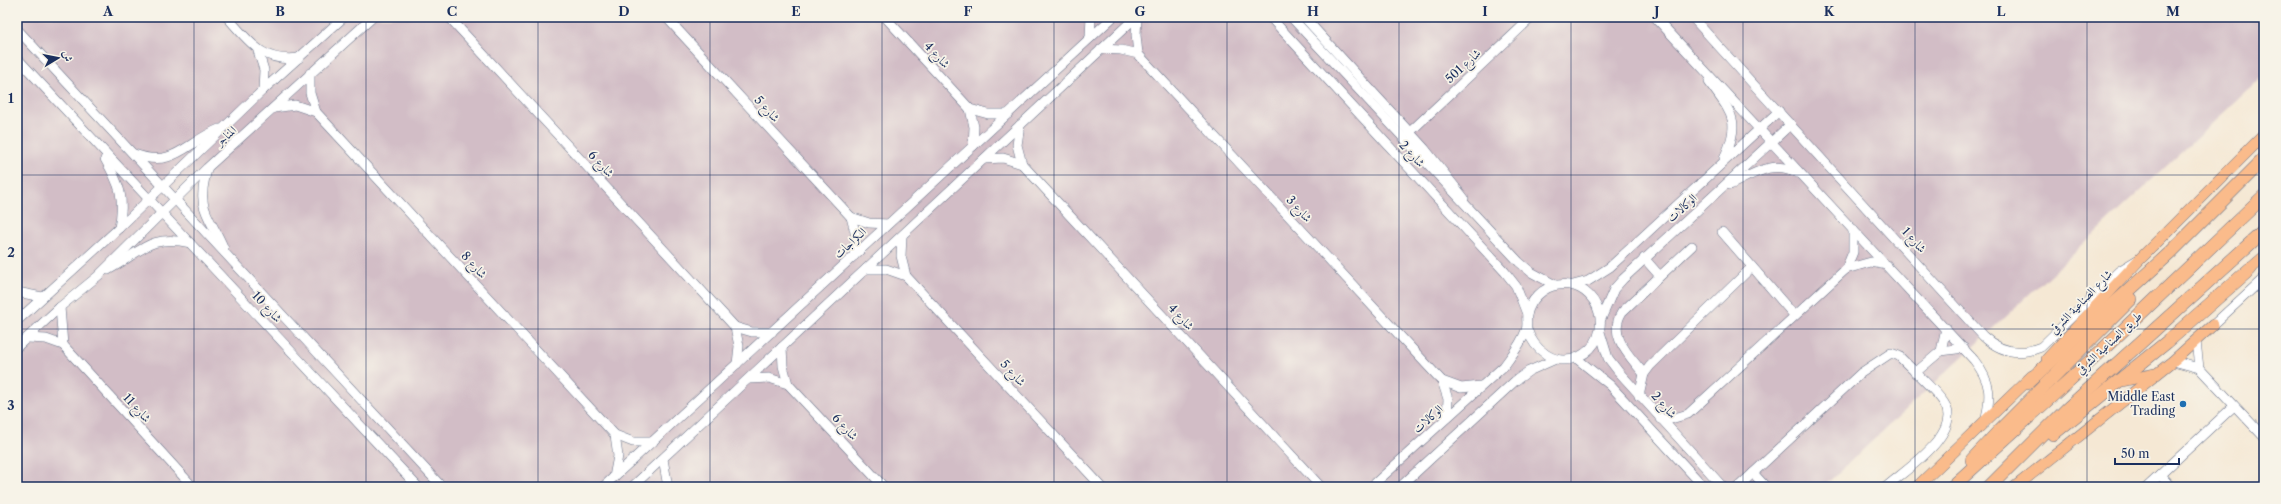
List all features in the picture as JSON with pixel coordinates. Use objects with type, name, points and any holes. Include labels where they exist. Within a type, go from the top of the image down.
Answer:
[{"type":"highway","points":[[2027,383],[2170,253],[2264,159]]},
{"type":"highway","name":"طريق الصناعية الشرقي","points":[[1952,487],[2099,353],[2264,196]]},
{"type":"highway","name":"طريق الصناعية الشرقي","points":[[1989,487],[2012,466],[2067,409],[2264,231]]},
{"type":"highway","points":[[1952,487],[1975,456],[2128,302],[2170,253]]},
{"type":"highway","points":[[2012,466],[2167,342],[2250,269]]},
{"type":"main road","name":"شارع الصناعية الشرقي","points":[[1917,487],[2027,383],[2058,346],[2140,259],[2264,136]]},
{"type":"main road","points":[[2250,269],[2264,257]]},
{"type":"main road","points":[[2015,487],[2173,361],[2214,325]]},
{"type":"main road","points":[[2117,382],[2158,373]]},
{"type":"street","points":[[227,17],[258,51],[277,59],[299,58]]},
{"type":"street","name":"المناجر","points":[[17,320],[120,228],[263,90],[344,17]]},
{"type":"street","name":"المناجر","points":[[17,347],[60,307],[98,276],[208,168],[373,17]]},
{"type":"street","name":"شارع 6","points":[[449,17],[735,327]]},
{"type":"street","name":"شارع 5","points":[[666,17],[851,217],[856,236],[854,256]]},
{"type":"street","name":"شارع 4","points":[[886,17],[970,109]]},
{"type":"street","points":[[1090,38],[1091,17]]},
{"type":"street","name":"الكراجات","points":[[603,487],[1113,17]]},
{"type":"street","points":[[1101,50],[1121,50],[1138,54],[1136,35],[1137,17]]},
{"type":"street","points":[[632,487],[1137,17]]},
{"type":"street","name":"شارع 2","points":[[1270,17],[1505,272],[1516,286],[1527,314]]},
{"type":"street","name":"شارع 2","points":[[1291,17],[1519,262],[1531,272],[1555,285]]},
{"type":"street","name":"شارع 2","points":[[1304,17],[1410,132],[1460,190],[1477,218]]},
{"type":"street","name":"شارع 501","points":[[1410,132],[1532,17]]},
{"type":"street","points":[[1655,17],[1964,348],[1980,368],[1989,386],[1990,398],[1984,425]]},
{"type":"street","name":"شارع 1","points":[[1692,17],[1990,343],[2006,351],[2024,353],[2041,347],[2119,271],[2140,259]]},
{"type":"street","name":"شارع 10","points":[[17,30],[442,487]]},
{"type":"street","points":[[258,51],[264,70],[263,90]]},
{"type":"street","name":"شارع 3","points":[[1138,54],[1442,381],[1448,399],[1447,417]]},
{"type":"street","points":[[1692,56],[1728,109],[1734,122],[1732,138],[1721,164]]},
{"type":"street","name":"شارع 10","points":[[17,58],[148,200],[418,487]]},
{"type":"street","name":"شارع 8","points":[[310,74],[310,93],[316,112],[615,435],[633,442],[653,442]]},
{"type":"street","name":"شارع 8","points":[[274,108],[295,105],[316,112]]},
{"type":"street","points":[[973,146],[974,127],[970,109],[988,114],[1008,114]]},
{"type":"street","name":"الوكالات","points":[[1573,286],[1588,281],[1610,267],[1778,111]]},
{"type":"street","name":"الوكالات","points":[[1601,319],[1614,289],[1644,258],[1791,124]]},
{"type":"street","name":"شارع 4","points":[[1020,125],[1017,145],[1022,164],[1321,487]]},
{"type":"street","name":"المناجر","points":[[131,152],[147,158],[166,158],[176,155],[205,135],[224,127]]},
{"type":"street","name":"شارع 10","points":[[97,145],[120,188],[123,198],[120,228]]},
{"type":"street","name":"شارع 4","points":[[984,159],[1003,158],[1022,164]]},
{"type":"street","points":[[1720,190],[1757,172],[1775,166],[1790,168],[1805,177]]},
{"type":"street","name":"شارع 10","points":[[208,168],[202,186],[202,204],[227,256]]},
{"type":"street","name":"شارع 5","points":[[851,217],[869,223],[888,224]]},
{"type":"street","points":[[1846,269],[1853,252],[1853,229]]},
{"type":"street","points":[[1722,232],[1794,315]]},
{"type":"street","name":"شارع 5","points":[[902,236],[901,256],[906,276]]},
{"type":"street","name":"المناجر","points":[[98,276],[151,243],[170,240],[191,244]]},
{"type":"street","points":[[1644,374],[1619,342],[1616,326],[1622,312],[1659,275],[1692,246]]},
{"type":"street","points":[[1644,258],[1659,275]]},
{"type":"street","points":[[1660,419],[1671,419],[1688,414],[1794,315],[1846,269],[1871,262],[1887,265]]},
{"type":"street","points":[[1639,396],[1644,374],[1656,360],[1752,267]]},
{"type":"street","name":"شارع 5","points":[[866,269],[886,269],[906,276],[1102,487]]},
{"type":"street","points":[[2214,325],[2264,278]]},
{"type":"street","points":[[1400,487],[1515,381],[1529,371],[1556,359],[1576,358],[1592,347],[1600,331],[1601,319],[1598,307],[1584,290],[1573,286],[1555,285],[1537,295],[1527,314],[1527,329],[1537,348],[1556,359]]},
{"type":"street","points":[[17,292],[42,297]]},
{"type":"street","points":[[60,307],[63,345]]},
{"type":"street","points":[[737,364],[739,346],[735,327],[752,332],[772,332]]},
{"type":"street","points":[[1941,351],[1946,328]]},
{"type":"street","name":"الوكالات","points":[[1371,487],[1504,366],[1516,350],[1527,329]]},
{"type":"street","name":"شارع 2","points":[[1600,331],[1608,358],[1639,396],[1723,487]]},
{"type":"street","name":"شارع 11","points":[[28,338],[46,339],[63,345],[193,487]]},
{"type":"street","points":[[2196,341],[2199,368]]},
{"type":"street","name":"شارع 6","points":[[782,347],[783,366],[788,384],[884,487]]},
{"type":"street","points":[[1915,373],[1941,351],[1964,348]]},
{"type":"street","points":[[1738,487],[1862,373],[1888,354],[1897,355],[1945,403],[1948,414],[1948,422],[1938,442],[1886,487]]},
{"type":"street","points":[[1576,358],[1610,385],[1704,487]]},
{"type":"street","points":[[2173,361],[2199,368],[2264,437]]},
{"type":"street","name":"شارع 6","points":[[749,378],[769,378],[788,384]]},
{"type":"street","name":"شارع 3","points":[[1442,381],[1461,388],[1482,386]]},
{"type":"street","points":[[2148,487],[2234,406]]},
{"type":"street","points":[[614,477],[618,456],[615,435]]},
{"type":"street","points":[[663,459],[668,487]]},
{"type":"street","points":[[1753,473],[1766,487]]},
{"type":"street","points":[[2160,475],[2171,487]]},
{"type":"street","points":[[636,487],[652,487]]},
{"type":"shaded area","points":[[17,17],[2264,17],[2264,75],[1823,487],[17,487]]},
{"type":"place","name":"Middle East Trading","points":[[2183,404]]}]
